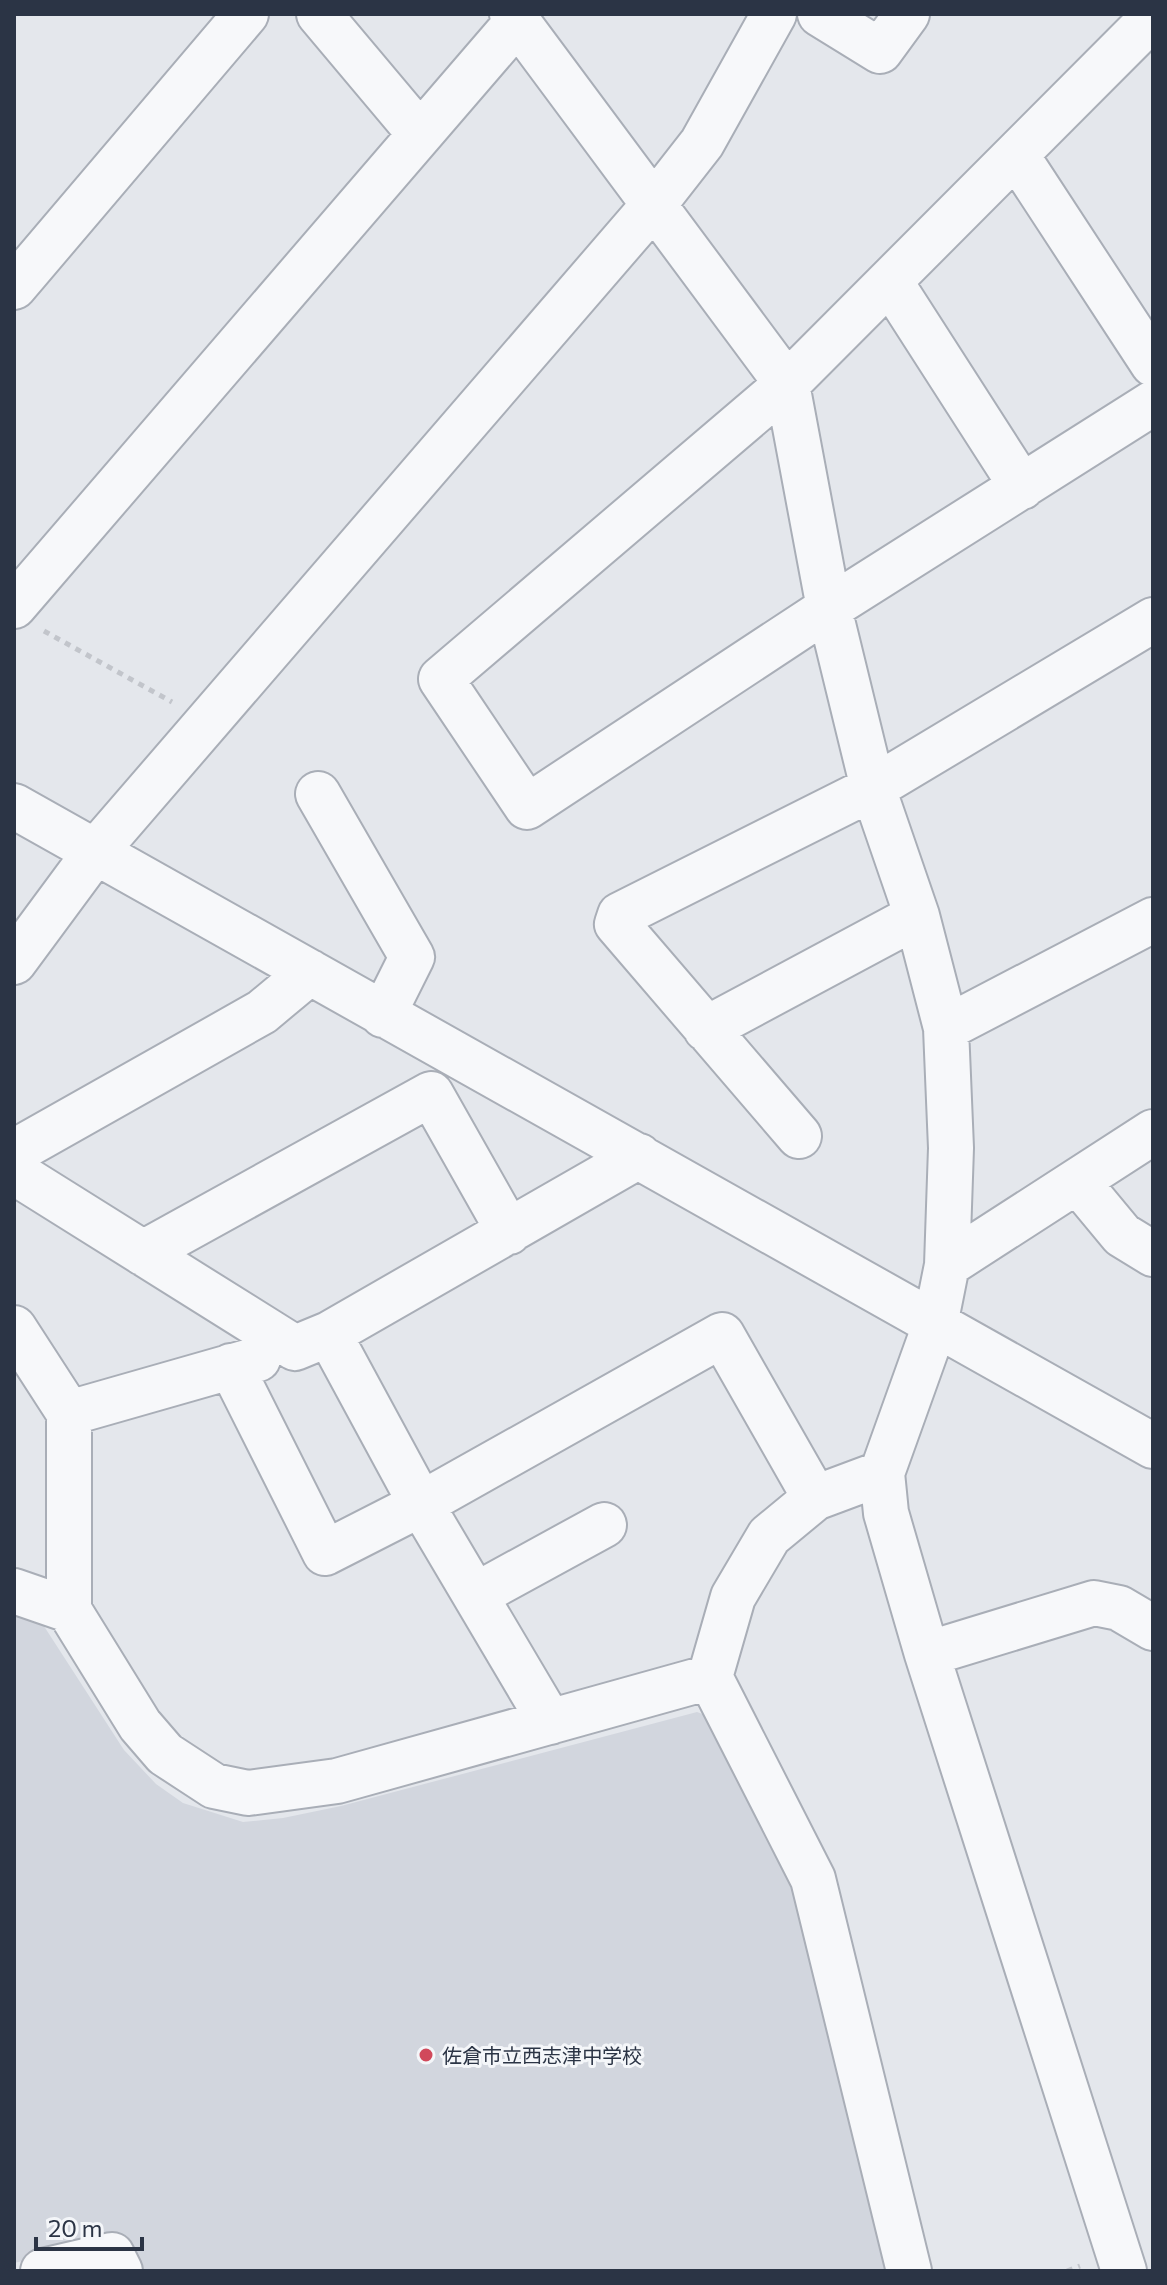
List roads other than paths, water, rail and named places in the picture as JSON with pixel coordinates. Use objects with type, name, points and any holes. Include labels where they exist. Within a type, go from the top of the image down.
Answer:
[{"type":"street","points":[[14,287],[246,14]]},
{"type":"street","points":[[319,14],[419,133]]},
{"type":"street","points":[[14,962],[96,851],[652,207],[702,143],[774,14]]},
{"type":"street","points":[[820,14],[880,51],[907,14]]},
{"type":"street","points":[[28,618],[515,18],[652,207],[787,384],[829,608],[873,788],[917,916],[946,1028],[951,1148],[947,1265],[935,1325],[882,1473],[886,1513],[927,1654],[1132,2258]]},
{"type":"street","points":[[1152,21],[787,384],[441,679],[527,807],[829,608],[1153,403]]},
{"type":"street","points":[[1017,156],[1153,364]]},
{"type":"street","points":[[891,283],[1022,487]]},
{"type":"street","points":[[799,1136],[617,924],[620,915],[873,788],[1153,620]]},
{"type":"street","points":[[318,794],[412,957],[383,1015]]},
{"type":"street","points":[[14,806],[1153,1446]]},
{"type":"street","points":[[706,1029],[917,916]]},
{"type":"street","points":[[946,1028],[1153,920]]},
{"type":"street","points":[[310,972],[262,1012],[14,1168],[143,1253],[312,1341],[421,1504],[550,1722]]},
{"type":"street","points":[[143,1253],[431,1094],[509,1232]]},
{"type":"street","points":[[947,1265],[1153,1132]]},
{"type":"street","points":[[69,1413],[312,1341],[639,1156]]},
{"type":"street","points":[[1078,1182],[1122,1235],[1153,1254]]},
{"type":"street","points":[[14,1328],[69,1413],[69,1610],[148,1735],[165,1754],[214,1786],[248,1793],[337,1781],[710,1677]]},
{"type":"street","points":[[231,1366],[325,1553],[421,1504],[722,1335],[815,1498]]},
{"type":"street","points":[[882,1473],[815,1498],[769,1536],[733,1597],[710,1677],[813,1879],[909,2271]]},
{"type":"street","points":[[476,1595],[604,1525]]},
{"type":"street","points":[[14,1591],[69,1610]]},
{"type":"street","points":[[927,1654],[1094,1603],[1119,1608],[1153,1628]]},
{"type":"street","points":[[43,2271],[112,2255],[120,2271]]},
{"type":"place","name":"佐倉市立西志津中学校","points":[[426,2055]]}]
